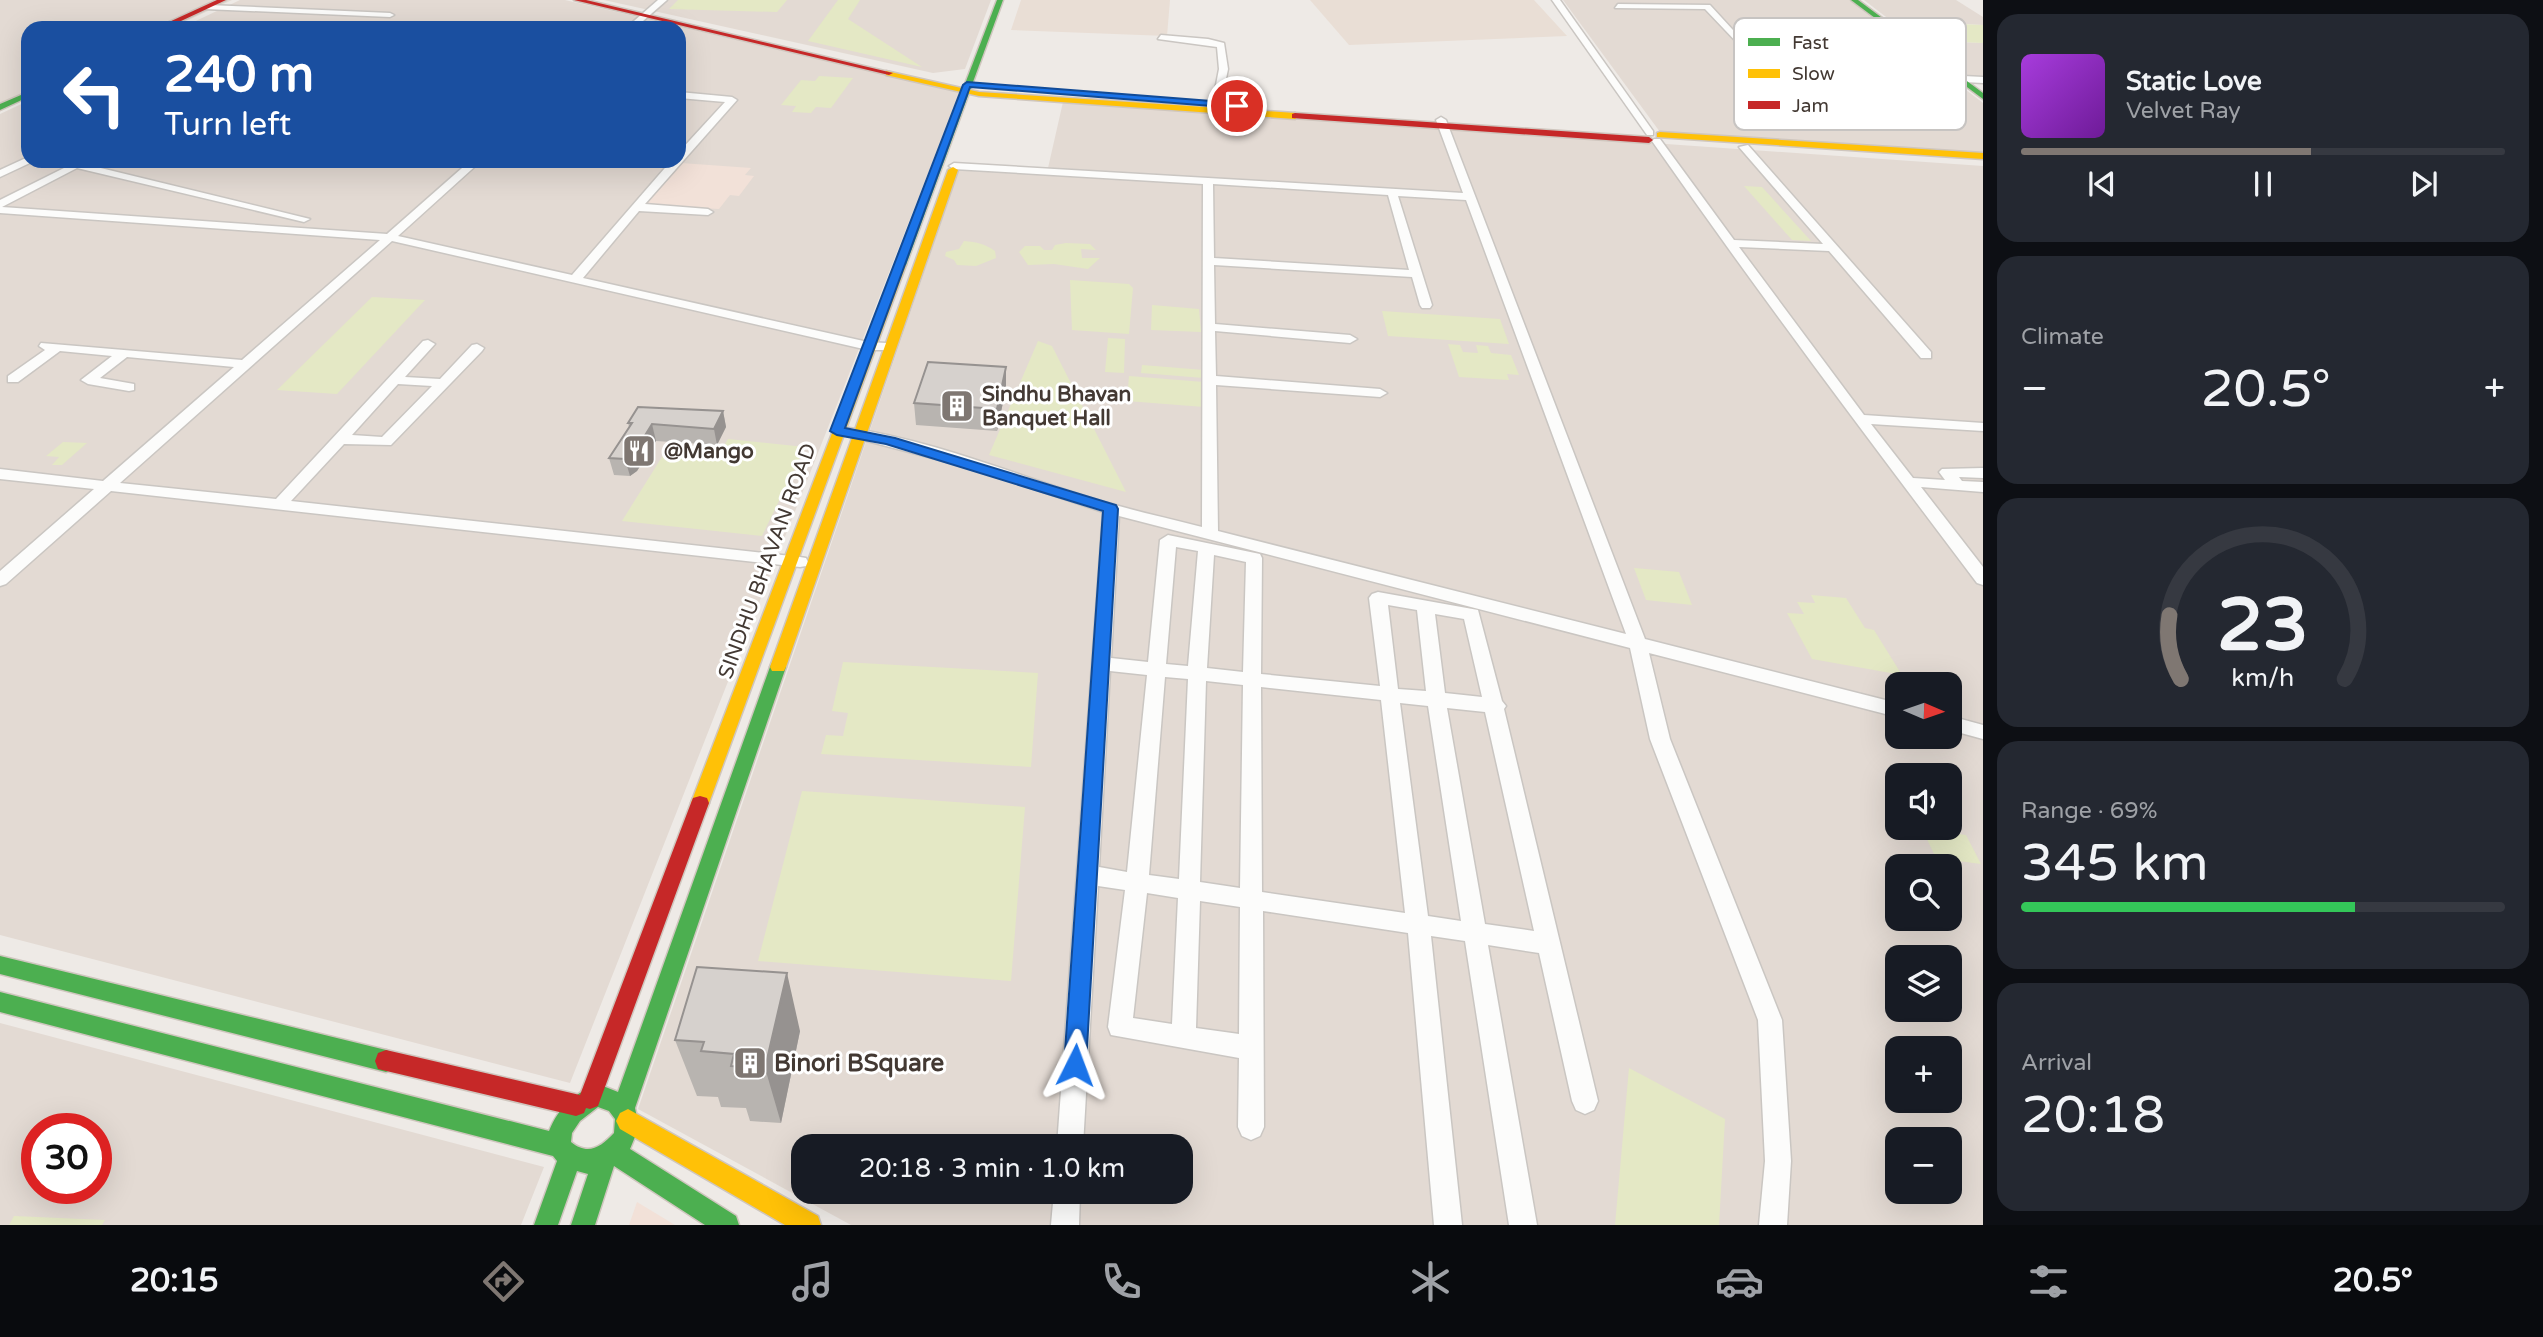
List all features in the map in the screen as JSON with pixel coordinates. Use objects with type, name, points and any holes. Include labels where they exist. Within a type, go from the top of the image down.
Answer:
[{"type":"main road","points":[[577,0],[680,21]]},
{"type":"main road","points":[[594,0],[680,21]]},
{"type":"main road","name":"SINDHU BHAVAN ROAD","points":[[626,1114],[954,166],[973,85],[1000,0]]},
{"type":"main road","name":"SINDHU BHAVAN ROAD","points":[[583,1101],[869,346],[1008,0]]},
{"type":"main road","points":[[1854,0],[1878,18]]},
{"type":"main road","points":[[177,21],[219,3]]},
{"type":"main road","points":[[183,21],[219,3]]},
{"type":"main road","points":[[686,22],[973,85]]},
{"type":"main road","points":[[686,22],[973,85],[1217,108],[1983,156]]},
{"type":"main road","points":[[1966,84],[1983,97]]},
{"type":"main road","points":[[0,105],[21,95]]},
{"type":"main road","points":[[1654,137],[1983,163]]},
{"type":"main road","points":[[0,965],[360,1055],[583,1101],[609,1096],[626,1114],[809,1225]]},
{"type":"main road","points":[[0,1002],[566,1152],[585,1162],[609,1155],[727,1225]]},
{"type":"main road","points":[[546,1225],[566,1152],[560,1136],[562,1124],[583,1101]]},
{"type":"main road","points":[[583,1225],[609,1155],[624,1137],[626,1114]]},
{"type":"street","points":[[639,21],[663,0]]},
{"type":"street","points":[[1556,0],[1728,243],[1983,579]]},
{"type":"street","points":[[219,3],[390,15]]},
{"type":"street","points":[[1618,6],[1707,7],[1734,35]]},
{"type":"street","points":[[1161,37],[1208,41],[1221,45],[1224,51],[1217,108]]},
{"type":"street","points":[[686,96],[732,100],[686,150]]},
{"type":"street","points":[[1443,123],[1637,642],[1660,739],[1770,1020],[1779,1161],[1773,1225]]},
{"type":"street","points":[[1744,146],[1926,355]]},
{"type":"street","points":[[0,174],[21,164]]},
{"type":"street","points":[[954,166],[1471,197]]},
{"type":"street","points":[[3,200],[61,168]]},
{"type":"street","points":[[90,168],[304,219]]},
{"type":"street","points":[[0,580],[468,168]]},
{"type":"street","points":[[574,280],[670,168]]},
{"type":"street","points":[[1184,1037],[1196,674],[1208,541],[1209,181]]},
{"type":"street","points":[[1392,192],[1426,305]]},
{"type":"street","points":[[214,225],[242,206]]},
{"type":"street","points":[[634,207],[708,212]]},
{"type":"street","points":[[0,210],[388,237],[869,346],[891,347]]},
{"type":"street","points":[[1728,243],[1832,248]]},
{"type":"street","points":[[1209,261],[1417,274]]},
{"type":"street","points":[[1209,327],[1350,339]]},
{"type":"street","points":[[280,504],[428,344]]},
{"type":"street","points":[[13,379],[52,347],[244,364]]},
{"type":"street","points":[[340,439],[386,442],[477,348]]},
{"type":"street","points":[[124,353],[88,380],[129,387]]},
{"type":"street","points":[[394,380],[443,383]]},
{"type":"street","points":[[1210,380],[1380,393]]},
{"type":"street","points":[[1860,419],[1983,427]]},
{"type":"street","points":[[837,431],[860,433],[979,466],[1254,558],[1251,680],[1251,1127]]},
{"type":"street","points":[[1957,485],[1947,472],[1983,473]]},
{"type":"street","points":[[0,474],[815,563]]},
{"type":"street","points":[[1908,482],[1983,487]]},
{"type":"street","points":[[1071,1134],[1111,509]]},
{"type":"street","points":[[1252,1048],[1120,1027],[1137,883],[1168,540],[1208,541],[1374,575],[1885,707]]},
{"type":"street","points":[[1374,575],[1392,695],[1448,1225]]},
{"type":"street","points":[[1378,598],[1472,614],[1496,706],[1586,1101]]},
{"type":"street","points":[[1425,606],[1436,699],[1522,1225]]},
{"type":"street","points":[[1099,663],[1496,706]]},
{"type":"street","points":[[1962,726],[1983,732]]},
{"type":"street","points":[[1087,875],[1550,944]]},
{"type":"street","points":[[1065,1225],[1066,1204]]},
{"type":"shaded area","points":[[0,0],[232,0],[186,21],[21,21],[21,96],[0,106]]},
{"type":"shaded area","points":[[240,0],[565,0],[655,21],[196,21]]},
{"type":"shaded area","points":[[604,0],[991,0],[965,69],[933,73]]},
{"type":"shaded area","points":[[1021,0],[1170,0],[1167,36],[1011,30]]},
{"type":"shaded area","points":[[1310,0],[1534,0],[1567,36],[1349,45]]},
{"type":"shaded area","points":[[1563,0],[1849,0],[1872,18],[1734,18],[1734,130],[1966,130],[1966,90],[1983,103],[1983,153],[1660,132]]},
{"type":"shaded area","points":[[1864,0],[1956,0],[1983,17],[1983,25],[1966,24],[1966,18],[1887,18]]},
{"type":"shaded area","points":[[686,28],[960,92],[570,1083],[0,935],[0,114],[21,104],[21,168],[686,168]]},
{"type":"shaded area","points":[[1966,42],[1983,43],[1983,78],[1966,77]]},
{"type":"shaded area","points":[[1063,102],[1983,166],[1983,1225],[851,1225],[812,1204],[1193,1204],[1193,1134],[791,1134],[791,1192],[638,1109],[961,164],[1048,168]]},
{"type":"shaded area","points":[[686,163],[751,168],[745,175],[754,176],[739,196],[730,195],[719,209],[645,204],[677,168],[686,168]]},
{"type":"shaded area","points":[[0,1023],[544,1167],[521,1225],[0,1225]]},
{"type":"shaded area","points":[[637,1202],[675,1225],[629,1225]]},
{"type":"green space","points":[[678,0],[787,0],[777,12],[669,9]]},
{"type":"green space","points":[[838,0],[860,0],[848,19],[922,67],[808,41]]},
{"type":"green space","points":[[1966,24],[1983,25],[1983,43],[1966,42]]},
{"type":"green space","points":[[819,76],[853,78],[831,108],[816,107],[811,113],[792,112],[796,106],[781,105],[801,80],[815,81]]},
{"type":"green space","points":[[1744,186],[1762,187],[1811,241],[1792,240]]},
{"type":"green space","points":[[964,241],[988,247],[995,251],[996,258],[976,266],[957,265],[954,260],[945,256],[946,252],[959,249]]},
{"type":"green space","points":[[1090,244],[1096,250],[1081,249],[1082,258],[1100,258],[1088,269],[1054,264],[1028,265],[1019,252],[1025,246],[1040,246],[1044,250],[1052,250],[1055,245]]},
{"type":"green space","points":[[1070,280],[1129,284],[1133,288],[1129,334],[1072,330]]},
{"type":"green space","points":[[372,297],[425,300],[337,394],[277,390]]},
{"type":"green space","points":[[1152,305],[1199,309],[1201,332],[1151,330]]},
{"type":"green space","points":[[1382,311],[1500,319],[1509,344],[1388,336]]},
{"type":"green space","points":[[1108,338],[1125,339],[1124,373],[1105,372]]},
{"type":"green space","points":[[1038,341],[1052,346],[1126,492],[989,455]]},
{"type":"green space","points":[[1448,344],[1460,345],[1463,352],[1478,353],[1476,345],[1488,346],[1491,353],[1511,355],[1519,375],[1507,374],[1509,380],[1459,377]]},
{"type":"green space","points":[[1142,365],[1204,370],[1204,378],[1141,373]]},
{"type":"green space","points":[[1129,376],[1204,382],[1204,407],[1127,401]]},
{"type":"green space","points":[[728,439],[805,447],[762,536],[622,521],[670,444],[722,449]]},
{"type":"green space","points":[[63,442],[87,443],[62,465],[52,465],[59,457],[46,456]]},
{"type":"green space","points":[[1634,568],[1679,572],[1692,605],[1646,600]]},
{"type":"green space","points":[[1811,595],[1846,598],[1865,628],[1874,630],[1900,672],[1885,672],[1812,659],[1787,613],[1804,614],[1797,602],[1815,603]]},
{"type":"green space","points":[[843,662],[1038,673],[1031,767],[821,754],[826,735],[843,736],[848,713],[832,711]]},
{"type":"green space","points":[[802,791],[1025,807],[1011,981],[758,961]]},
{"type":"green space","points":[[1962,834],[1966,835],[1981,864],[1962,861],[1962,854],[1934,854],[1927,840],[1962,840]]},
{"type":"green space","points":[[1629,1068],[1725,1119],[1719,1225],[1615,1225]]},
{"type":"green space","points":[[14,1216],[105,1220],[102,1225],[9,1225]]},
{"type":"building","points":[[928,362],[1006,367],[997,409],[914,403]]},
{"type":"building","points":[[638,407],[723,411],[714,429],[652,424],[633,455],[625,459],[609,458],[632,423],[628,423]]},
{"type":"building","points":[[697,967],[787,973],[765,1068],[731,1066],[734,1054],[701,1051],[704,1042],[675,1040]]},
{"type":"traffic: fast","points":[[901,265],[1000,0]]},
{"type":"traffic: fast","points":[[1854,0],[1878,18]]},
{"type":"traffic: fast","points":[[1966,84],[1983,97]]},
{"type":"traffic: fast","points":[[0,107],[21,97]]},
{"type":"traffic: fast","points":[[624,1106],[778,667]]},
{"type":"traffic: fast","points":[[0,965],[386,1061]]},
{"type":"traffic: fast","points":[[0,1002],[561,1146]]},
{"type":"traffic: fast","points":[[598,1095],[617,1103],[626,1114],[627,1127],[622,1140],[613,1152],[600,1160],[586,1162],[572,1158],[559,1142],[560,1132],[580,1105],[598,1095]]},
{"type":"traffic: fast","points":[[613,1152],[727,1225]]},
{"type":"traffic: fast","points":[[546,1225],[570,1157]]},
{"type":"traffic: fast","points":[[583,1225],[605,1157]]},
{"type":"traffic: slow","points":[[889,73],[979,94],[1295,116]]},
{"type":"traffic: slow","points":[[1660,135],[1983,156]]},
{"type":"traffic: slow","points":[[778,667],[953,170]]},
{"type":"traffic: slow","points":[[700,803],[901,265]]},
{"type":"traffic: slow","points":[[628,1121],[809,1225]]},
{"type":"traffic: jam","points":[[176,21],[223,0]]},
{"type":"traffic: jam","points":[[577,0],[667,21]]},
{"type":"traffic: jam","points":[[686,26],[889,73]]},
{"type":"traffic: jam","points":[[1295,116],[1649,140]]},
{"type":"traffic: jam","points":[[590,1098],[700,803]]},
{"type":"traffic: jam","points":[[386,1061],[576,1105]]},
{"type":"place","name":"Sindhu Bhavan Banquet Hall","points":[[957,406]]},
{"type":"place","name":"@Mango","points":[[639,451]]},
{"type":"place","name":"Binori BSquare","points":[[750,1063]]},
{"type":"route","points":[[1075,1065],[1111,509],[979,466],[869,435],[837,431],[967,85],[1237,106]]}]
